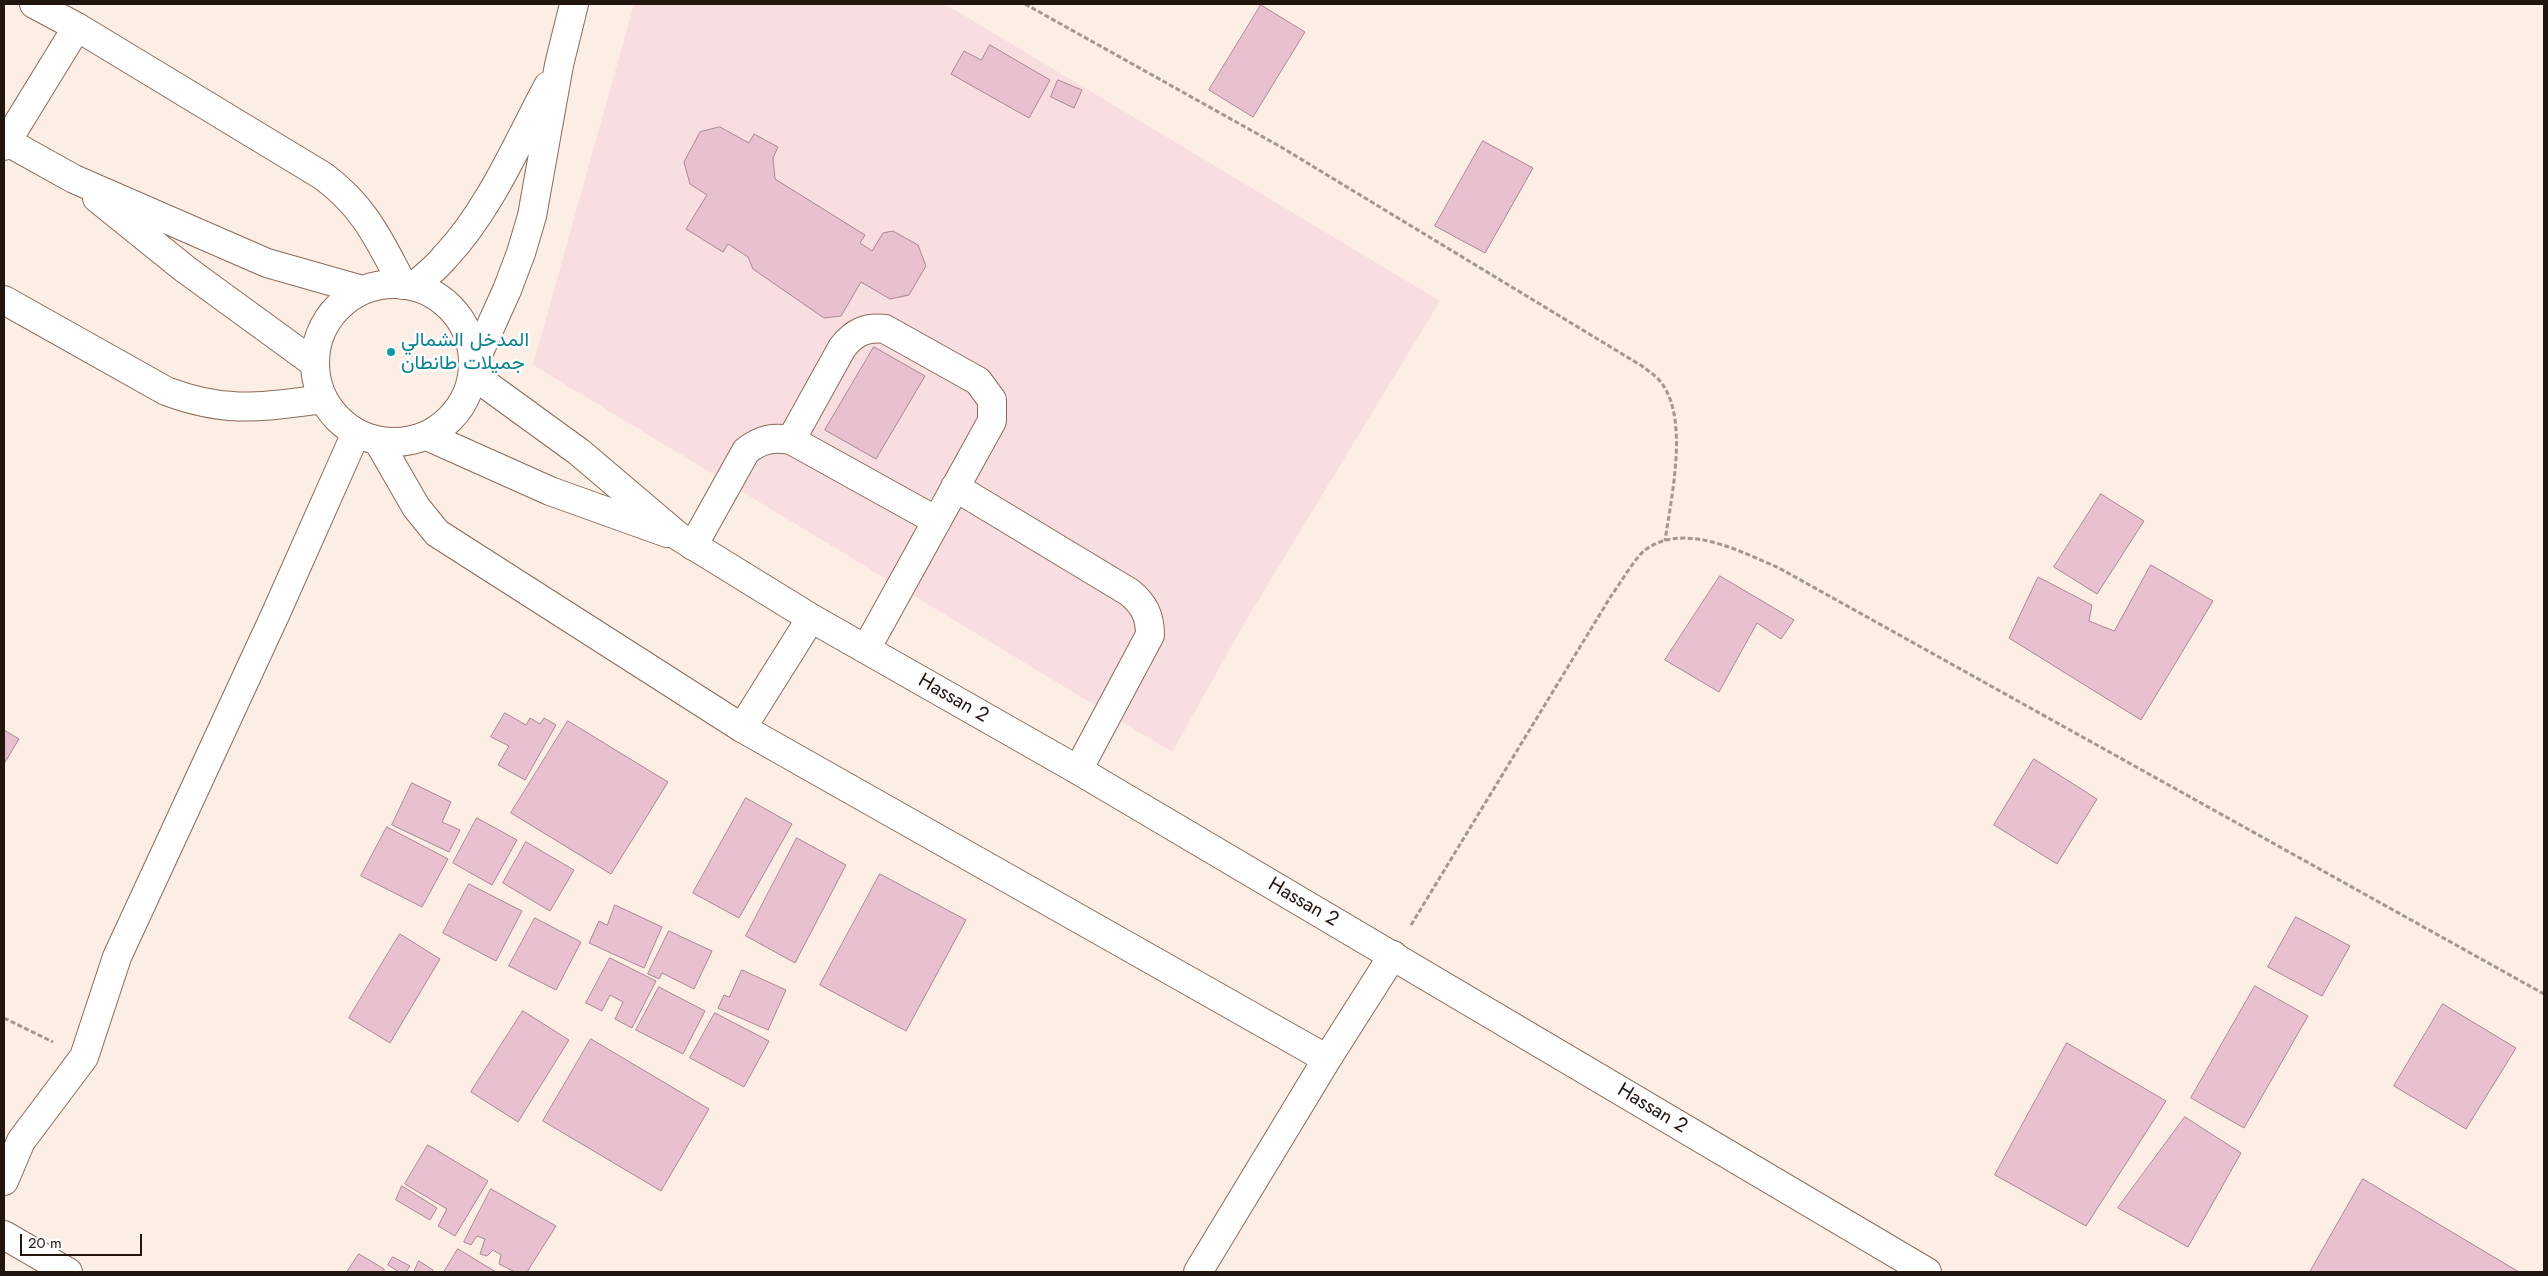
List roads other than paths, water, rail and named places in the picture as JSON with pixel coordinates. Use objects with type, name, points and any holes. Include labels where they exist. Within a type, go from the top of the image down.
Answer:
[{"type":"main road","points":[[34,4],[77,27],[323,176],[342,190],[371,225],[409,285]]},
{"type":"main road","points":[[574,4],[559,65],[532,216],[507,290],[473,369],[464,401],[448,421],[427,436],[403,442],[367,437],[337,419],[323,399],[316,382],[314,363],[318,340],[327,320],[343,303],[362,290],[382,284],[409,285],[438,298],[457,315],[469,338],[473,369],[579,452],[686,541]]},
{"type":"main road","points":[[77,27],[4,143],[74,179],[267,263],[362,290]]},
{"type":"main road","points":[[409,285],[446,256],[469,226],[490,194],[559,65]]},
{"type":"main road","points":[[74,179],[184,269],[314,363]]},
{"type":"main road","points":[[4,300],[166,391],[189,400],[212,406],[236,408],[323,399]]},
{"type":"main road","points":[[791,440],[850,338],[862,330],[885,329],[978,381],[992,400],[992,421],[866,649]]},
{"type":"main road","points":[[427,436],[550,491],[686,541]]},
{"type":"main road","points":[[367,437],[416,507],[437,533],[742,728],[1327,1059]]},
{"type":"main road","points":[[4,1181],[21,1141],[84,1057],[117,957],[276,613],[367,437]]},
{"type":"main road","points":[[686,541],[746,451],[755,443],[767,438],[791,440],[937,521]]},
{"type":"main road","points":[[955,488],[1129,592],[1140,601],[1147,613],[1150,635],[1078,770]]},
{"type":"main road","name":"Hassan 2","points":[[686,541],[811,618],[1078,770],[1927,1272]]},
{"type":"main road","points":[[742,728],[811,618]]},
{"type":"main road","points":[[1198,1272],[1327,1059],[1393,955]]},
{"type":"main road","points":[[4,1235],[68,1272]]},
{"type":"place","name":"المدخل الشمالي جميلات طانطان","points":[[391,352]]}]
